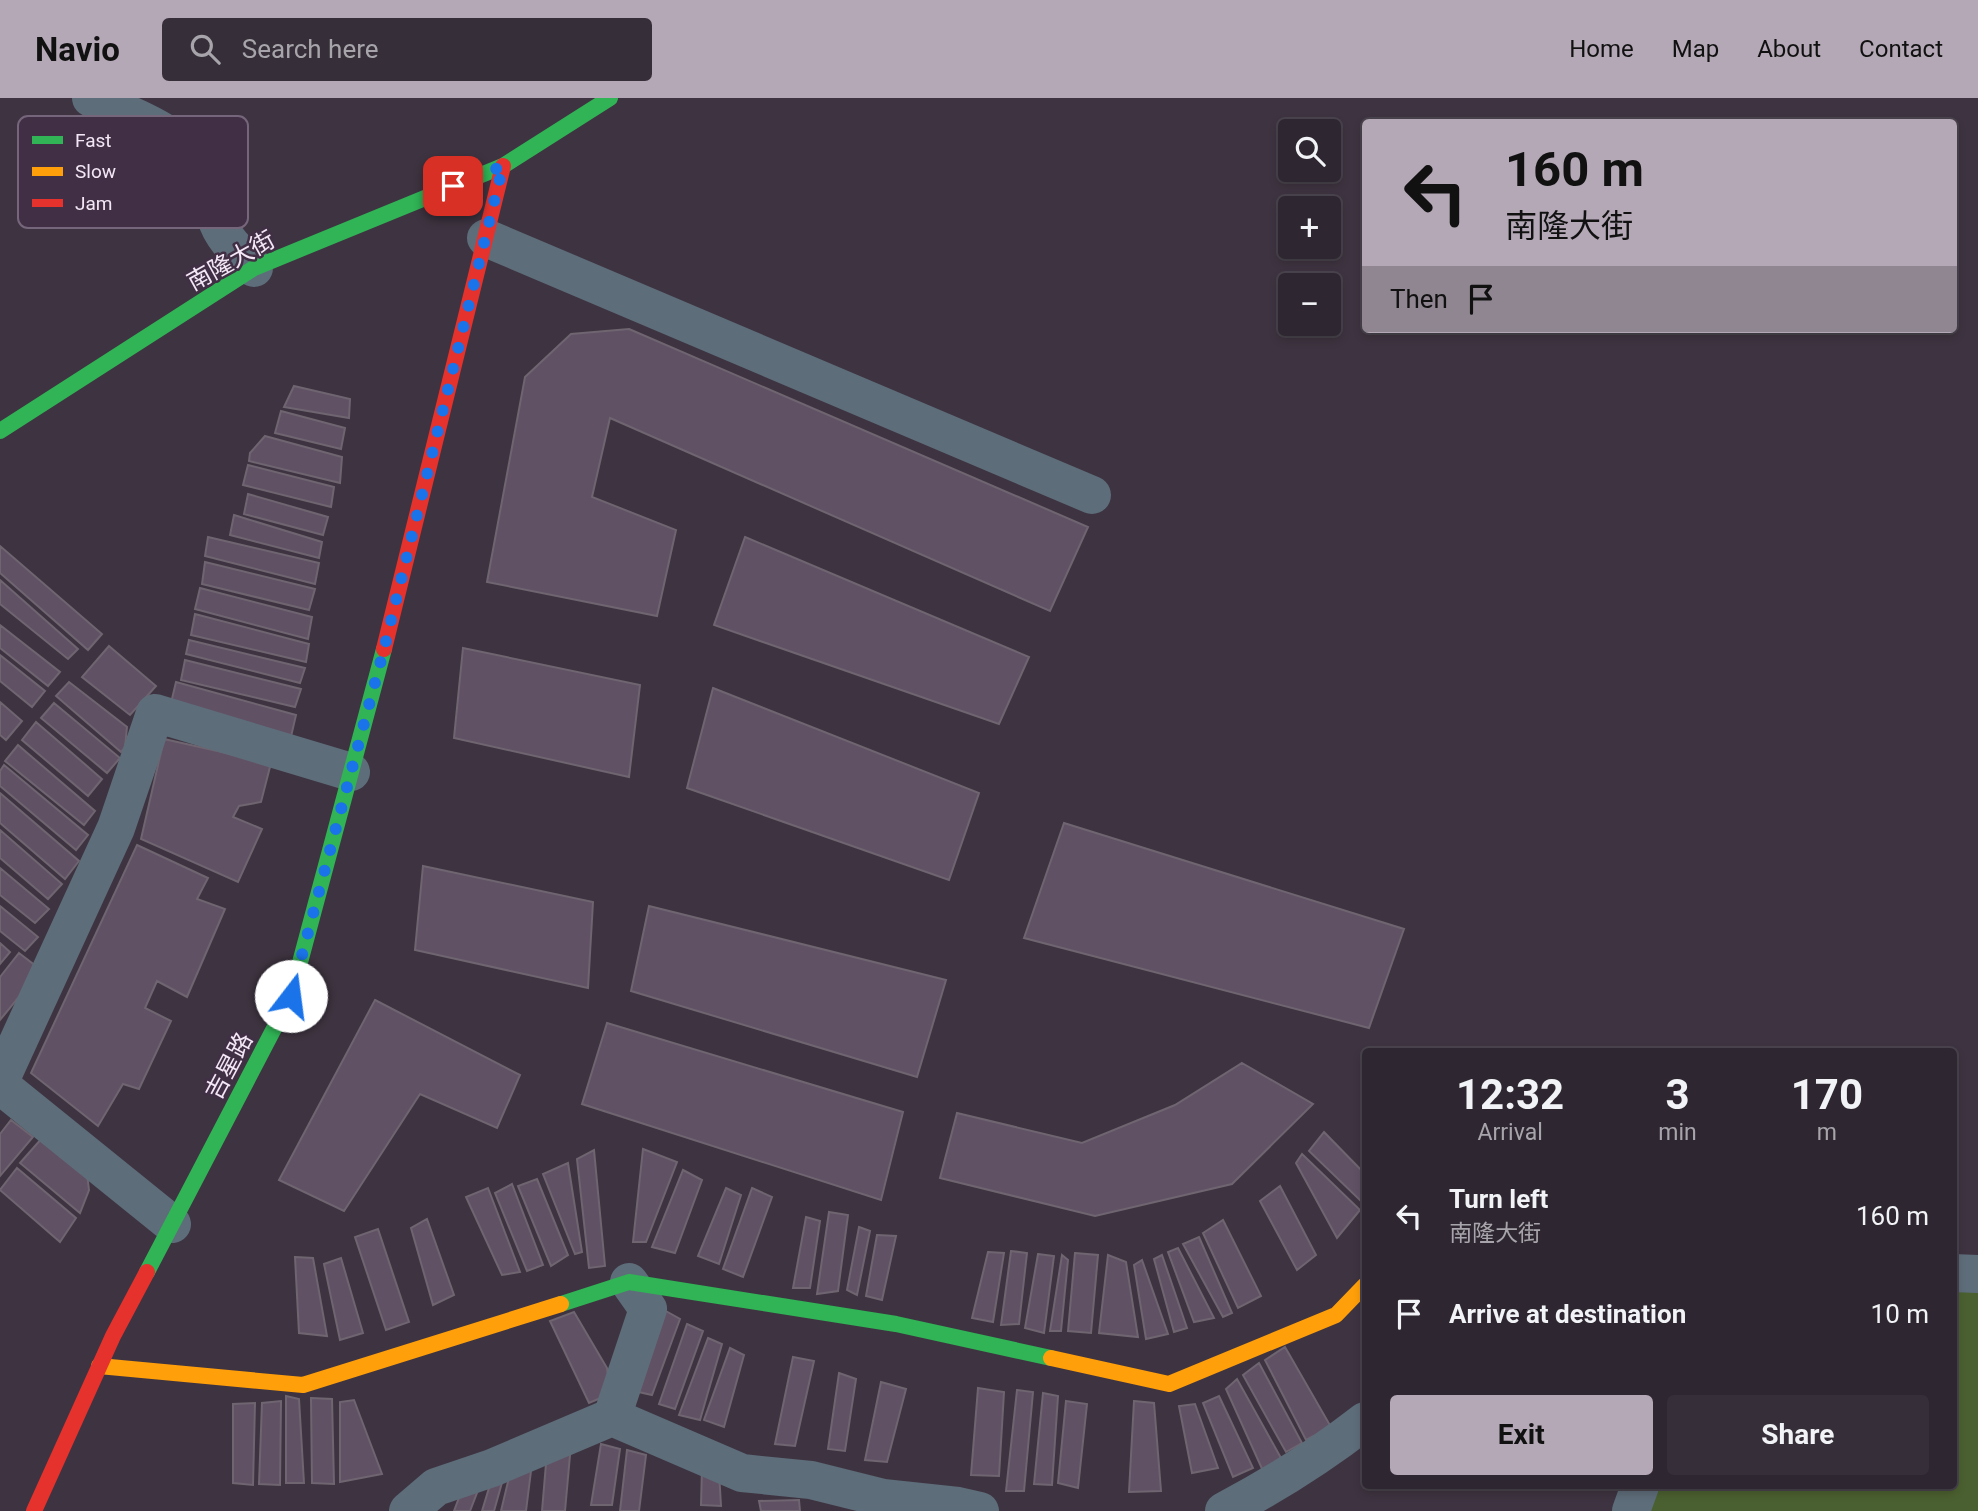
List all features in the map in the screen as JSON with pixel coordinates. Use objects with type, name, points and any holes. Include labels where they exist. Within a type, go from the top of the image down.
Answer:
[{"type":"main road","name":"南隆大街","points":[[0,431],[254,268],[503,166],[610,98]]},
{"type":"main road","name":"吉星路","points":[[34,1511],[99,1366],[291,996],[384,649],[503,166]]},
{"type":"main road","points":[[99,1366],[303,1385],[629,1282],[896,1324],[1169,1384],[1336,1315],[1362,1288]]},
{"type":"street","points":[[91,98],[130,116]]},
{"type":"street","points":[[221,228],[229,242],[254,268]]},
{"type":"street","points":[[486,237],[1092,495]]},
{"type":"street","points":[[172,1224],[0,1083],[116,828],[155,713],[351,772]]},
{"type":"street","points":[[1957,1273],[1978,1274]]},
{"type":"street","points":[[612,1417],[648,1309],[629,1282]]},
{"type":"street","points":[[408,1511],[436,1487],[492,1468],[612,1417],[742,1473],[810,1480],[883,1498],[980,1511]]},
{"type":"street","points":[[1224,1511],[1273,1485],[1334,1446],[1362,1423]]},
{"type":"street","points":[[1631,1511],[1639,1489]]},
{"type":"green space","points":[[1957,1287],[1978,1288],[1978,1511],[1649,1511],[1655,1489],[1957,1489]]},
{"type":"building","points":[[629,329],[1088,527],[1050,611],[610,418],[592,497],[676,530],[657,616],[487,582],[525,377],[571,334]]},
{"type":"building","points":[[294,386],[350,399],[349,418],[284,407]]},
{"type":"building","points":[[281,411],[345,428],[341,449],[275,433]]},
{"type":"building","points":[[265,436],[342,457],[340,483],[249,461],[250,453]]},
{"type":"building","points":[[248,465],[334,487],[331,507],[243,485]]},
{"type":"building","points":[[248,494],[328,517],[323,535],[244,514]]},
{"type":"building","points":[[234,515],[322,542],[319,558],[230,535]]},
{"type":"building","points":[[208,537],[319,563],[315,584],[205,556]]},
{"type":"building","points":[[745,537],[1029,657],[999,724],[714,625]]},
{"type":"building","points":[[0,546],[102,634],[88,650],[0,573]]},
{"type":"building","points":[[205,562],[315,589],[309,610],[202,584]]},
{"type":"building","points":[[0,580],[78,649],[68,659],[0,604]]},
{"type":"building","points":[[200,588],[312,617],[308,639],[195,609]]},
{"type":"building","points":[[195,614],[309,644],[306,662],[191,635]]},
{"type":"building","points":[[0,625],[60,672],[48,686],[0,648]]},
{"type":"building","points":[[189,640],[305,668],[300,683],[186,654]]},
{"type":"building","points":[[109,646],[156,686],[130,715],[82,677]]},
{"type":"building","points":[[463,648],[640,685],[629,777],[454,738]]},
{"type":"building","points":[[0,655],[45,691],[32,707],[0,681]]},
{"type":"building","points":[[185,660],[301,689],[295,707],[181,680]]},
{"type":"building","points":[[69,682],[127,727],[125,747],[121,752],[56,696]]},
{"type":"building","points":[[176,682],[296,715],[290,741],[171,703]]},
{"type":"building","points":[[713,688],[979,793],[949,880],[687,788]]},
{"type":"building","points":[[0,702],[22,721],[6,740],[0,735]]},
{"type":"building","points":[[54,703],[120,758],[107,773],[41,718]]},
{"type":"building","points":[[36,722],[102,779],[88,796],[22,740]]},
{"type":"building","points":[[164,739],[271,763],[261,802],[239,806],[233,817],[262,829],[238,882],[141,839]]},
{"type":"building","points":[[18,745],[95,811],[84,825],[5,761]]},
{"type":"building","points":[[4,765],[88,835],[76,850],[0,786],[0,771]]},
{"type":"building","points":[[0,793],[79,861],[65,879],[0,823]]},
{"type":"building","points":[[1064,823],[1404,929],[1369,1028],[1024,938]]},
{"type":"building","points":[[0,830],[62,884],[48,899],[0,858]]},
{"type":"building","points":[[137,845],[208,878],[197,899],[225,909],[187,997],[157,981],[145,1008],[171,1021],[139,1089],[123,1084],[98,1126],[31,1073]]},
{"type":"building","points":[[423,866],[593,902],[588,988],[415,950]]},
{"type":"building","points":[[0,868],[49,909],[35,923],[0,895]]},
{"type":"building","points":[[0,906],[38,937],[25,951],[0,931]]},
{"type":"building","points":[[649,906],[946,980],[917,1077],[631,991]]},
{"type":"building","points":[[0,943],[10,952],[0,964]]},
{"type":"building","points":[[19,953],[41,970],[0,1020],[0,977]]},
{"type":"building","points":[[375,1000],[520,1075],[497,1128],[420,1094],[344,1211],[279,1180]]},
{"type":"building","points":[[607,1023],[903,1112],[881,1200],[582,1104]]},
{"type":"building","points":[[1242,1063],[1313,1104],[1232,1184],[1095,1216],[940,1178],[957,1113],[1082,1143],[1175,1105]]},
{"type":"building","points":[[11,1120],[33,1137],[0,1176],[0,1134]]},
{"type":"building","points":[[1324,1132],[1362,1171],[1362,1202],[1309,1151]]},
{"type":"building","points":[[43,1137],[87,1174],[89,1190],[80,1213],[20,1163]]},
{"type":"building","points":[[643,1149],[677,1162],[646,1242],[633,1242]]},
{"type":"building","points":[[594,1150],[605,1266],[589,1268],[577,1159]]},
{"type":"building","points":[[1302,1154],[1360,1210],[1337,1238],[1296,1163]]},
{"type":"building","points":[[568,1163],[582,1252],[575,1254],[543,1174]]},
{"type":"building","points":[[17,1168],[76,1218],[60,1242],[0,1190]]},
{"type":"building","points":[[683,1170],[702,1180],[675,1253],[652,1247]]},
{"type":"building","points":[[537,1179],[568,1255],[551,1266],[518,1186]]},
{"type":"building","points":[[512,1184],[543,1265],[527,1271],[495,1193]]},
{"type":"building","points":[[1280,1186],[1316,1255],[1297,1270],[1260,1201]]},
{"type":"building","points":[[488,1188],[520,1272],[502,1275],[466,1197]]},
{"type":"building","points":[[726,1188],[741,1195],[719,1264],[698,1256]]},
{"type":"building","points":[[752,1188],[772,1197],[743,1277],[723,1269]]},
{"type":"building","points":[[829,1212],[848,1215],[838,1291],[817,1294]]},
{"type":"building","points":[[806,1217],[820,1221],[810,1288],[793,1288]]},
{"type":"building","points":[[427,1219],[454,1295],[433,1305],[411,1228]]},
{"type":"building","points":[[1223,1220],[1261,1296],[1238,1308],[1203,1233]]},
{"type":"building","points":[[859,1227],[870,1231],[857,1295],[847,1290]]},
{"type":"building","points":[[378,1229],[409,1322],[386,1330],[355,1237]]},
{"type":"building","points":[[877,1235],[896,1236],[882,1300],[866,1296]]},
{"type":"building","points":[[1199,1237],[1232,1313],[1223,1317],[1183,1244]]},
{"type":"building","points":[[1178,1248],[1214,1318],[1194,1322],[1168,1252]]},
{"type":"building","points":[[1011,1251],[1027,1253],[1019,1324],[1001,1325]]},
{"type":"building","points":[[988,1252],[1004,1253],[993,1322],[972,1318]]},
{"type":"building","points":[[1075,1253],[1098,1255],[1091,1333],[1068,1331]]},
{"type":"building","points":[[1038,1254],[1054,1256],[1044,1333],[1025,1328]]},
{"type":"building","points":[[1062,1255],[1068,1260],[1061,1331],[1050,1331]]},
{"type":"building","points":[[1108,1255],[1126,1262],[1138,1337],[1099,1333]]},
{"type":"building","points":[[1162,1255],[1187,1328],[1174,1332],[1154,1259]]},
{"type":"building","points":[[295,1257],[313,1258],[327,1336],[299,1333]]},
{"type":"building","points":[[341,1258],[363,1333],[340,1340],[324,1264]]},
{"type":"building","points":[[1142,1260],[1168,1334],[1146,1339],[1134,1265]]},
{"type":"building","points":[[664,1310],[680,1319],[652,1395],[634,1391]]},
{"type":"building","points":[[574,1312],[607,1368],[610,1394],[589,1403],[550,1321]]},
{"type":"building","points":[[687,1324],[703,1331],[675,1409],[659,1404]]},
{"type":"building","points":[[708,1338],[722,1344],[700,1420],[679,1415]]},
{"type":"building","points":[[1285,1347],[1331,1427],[1306,1440],[1265,1360]]},
{"type":"building","points":[[730,1348],[744,1355],[724,1427],[704,1420]]},
{"type":"building","points":[[793,1357],[814,1361],[795,1446],[775,1444]]},
{"type":"building","points":[[1259,1363],[1302,1443],[1286,1452],[1243,1375]]},
{"type":"building","points":[[839,1373],[856,1379],[845,1451],[828,1449]]},
{"type":"building","points":[[1237,1379],[1281,1458],[1263,1471],[1226,1389]]},
{"type":"building","points":[[881,1382],[906,1389],[887,1462],[865,1460]]},
{"type":"building","points":[[978,1388],[1004,1392],[999,1476],[971,1475]]},
{"type":"building","points":[[1017,1390],[1033,1392],[1024,1491],[1006,1491]]},
{"type":"building","points":[[1043,1393],[1058,1396],[1052,1485],[1034,1484]]},
{"type":"building","points":[[286,1396],[299,1399],[304,1483],[286,1483]]},
{"type":"building","points":[[1219,1396],[1253,1468],[1233,1477],[1203,1403]]},
{"type":"building","points":[[311,1398],[332,1399],[334,1484],[312,1483]]},
{"type":"building","points":[[354,1400],[382,1474],[340,1482],[340,1402]]},
{"type":"building","points":[[281,1401],[280,1485],[259,1484],[262,1403]]},
{"type":"building","points":[[1066,1401],[1087,1404],[1078,1488],[1058,1483]]},
{"type":"building","points":[[1134,1401],[1154,1403],[1161,1491],[1129,1492]]},
{"type":"building","points":[[255,1403],[253,1485],[233,1483],[233,1404]]},
{"type":"building","points":[[1195,1404],[1218,1468],[1192,1473],[1179,1406]]},
{"type":"building","points":[[601,1444],[620,1449],[612,1505],[591,1505]]},
{"type":"building","points":[[627,1450],[646,1455],[639,1511],[620,1511]]},
{"type":"building","points":[[547,1452],[570,1455],[565,1511],[542,1511]]},
{"type":"building","points":[[702,1468],[719,1472],[721,1506],[701,1505]]},
{"type":"building","points":[[511,1469],[531,1471],[526,1511],[501,1511]]},
{"type":"building","points":[[505,1472],[494,1511],[482,1511],[492,1478]]},
{"type":"building","points":[[482,1480],[470,1511],[454,1511],[463,1487]]},
{"type":"building","points":[[799,1500],[800,1511],[761,1511],[759,1501]]},
{"type":"traffic: fast","points":[[503,166],[610,98]]},
{"type":"traffic: fast","points":[[0,431],[254,268],[503,166]]},
{"type":"traffic: fast","points":[[147,1272],[291,996],[384,649]]},
{"type":"traffic: fast","points":[[561,1304],[629,1282],[896,1324],[1051,1358]]},
{"type":"traffic: slow","points":[[1051,1358],[1169,1384],[1336,1315],[1362,1288]]},
{"type":"traffic: slow","points":[[99,1366],[303,1385],[561,1304]]},
{"type":"traffic: jam","points":[[384,649],[503,166]]},
{"type":"traffic: jam","points":[[34,1511],[113,1336],[147,1272]]},
{"type":"route","points":[[291,996],[384,649],[503,166],[453,186]]}]
